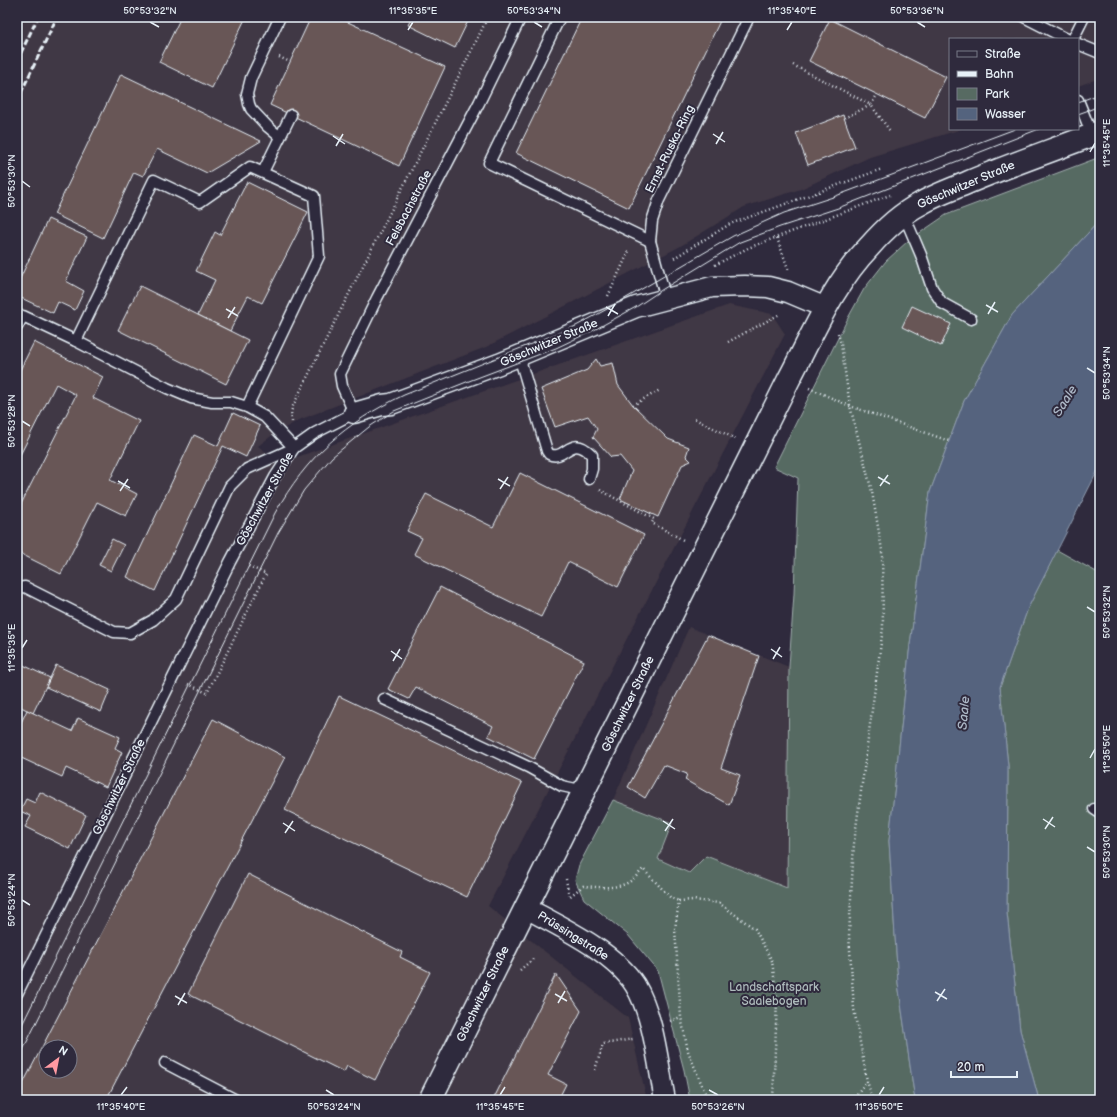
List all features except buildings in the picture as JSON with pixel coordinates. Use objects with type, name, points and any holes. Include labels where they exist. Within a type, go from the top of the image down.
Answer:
[{"type":"main road","name":"Göschwitzer Straße","points":[[430,1100],[826,308],[845,276],[868,247],[904,214],[919,204],[988,174],[1096,134]]},
{"type":"street","name":"Göschwitzer Straße","points":[[354,413],[391,404],[519,356],[636,307],[712,288],[745,286],[768,287],[788,292],[826,308]]},
{"type":"street","name":"Prüssingstraße","points":[[526,908],[605,954],[635,985],[652,1028],[665,1100]]},
{"type":"lane","points":[[280,17],[251,78],[247,99],[251,109],[280,137]]},
{"type":"lane","name":"Felsbachstraße","points":[[354,413],[342,386],[340,374],[377,298],[479,103],[521,17]]},
{"type":"lane","points":[[560,17],[489,163],[650,241]]},
{"type":"lane","name":"Ernst-Ruska-Ring","points":[[666,300],[650,241],[652,221],[659,200],[749,17]]},
{"type":"lane","points":[[1024,17],[1065,38]]},
{"type":"lane","points":[[1074,38],[1084,17]]},
{"type":"lane","points":[[1079,44],[1100,53]]},
{"type":"lane","points":[[1079,102],[1096,134]]},
{"type":"lane","points":[[263,172],[291,115]]},
{"type":"lane","points":[[76,341],[154,180],[200,202],[250,167],[314,196],[319,256],[247,406]]},
{"type":"lane","points":[[904,214],[921,255],[932,288],[942,303],[971,319]]},
{"type":"lane","points":[[17,327],[23,316],[76,341],[167,388],[191,398],[212,402],[231,402],[247,406],[265,416],[294,448],[247,469],[230,486],[176,599],[152,620],[130,633],[114,632],[25,587],[17,588]]},
{"type":"lane","points":[[519,356],[547,451],[549,454],[556,456],[577,446],[584,447],[592,455],[592,469],[589,479]]},
{"type":"lane","name":"Göschwitzer Straße","points":[[17,994],[173,676],[232,558],[275,477],[294,448],[315,433],[354,413]]},
{"type":"lane","points":[[384,699],[528,767],[562,786],[584,791]]},
{"type":"lane","points":[[164,1063],[236,1100]]},
{"type":"path","points":[[294,448],[293,406],[357,275],[385,224],[488,17]]},
{"type":"path","points":[[793,65],[871,105],[890,131]]},
{"type":"path","points":[[844,118],[871,105],[877,95]]},
{"type":"path","points":[[674,258],[730,224],[882,169]]},
{"type":"path","points":[[709,268],[748,248],[893,194]]},
{"type":"path","points":[[777,238],[790,272]]},
{"type":"path","points":[[605,301],[629,251]]},
{"type":"path","points":[[826,308],[836,324],[841,344],[850,406],[872,492],[882,550],[883,628],[854,843],[849,935],[854,1009],[867,1081],[873,1100]]},
{"type":"path","points":[[728,342],[780,314]]},
{"type":"path","points":[[805,386],[850,406],[949,442]]},
{"type":"path","points":[[633,405],[660,390]]},
{"type":"path","points":[[695,419],[737,439]]},
{"type":"path","points":[[589,479],[595,487],[654,519],[652,523],[685,542]]},
{"type":"path","points":[[173,676],[207,693],[218,673],[266,574],[232,558]]},
{"type":"path","points":[[569,897],[583,886],[620,886],[631,881],[643,869],[671,898],[679,901],[693,900],[719,903],[755,929],[772,961],[777,1000],[773,1100]]},
{"type":"path","points":[[679,901],[675,929],[681,1017],[688,1051],[708,1100]]},
{"type":"path","points":[[669,1021],[681,1017]]},
{"type":"path","points":[[595,1070],[603,1044],[639,1038]]},
{"type":"path","points":[[852,1100],[867,1081]]},
{"type":"shaded area","points":[[17,17],[1100,17],[1100,78],[1079,86],[1079,38],[949,38],[949,130],[959,130],[870,157],[801,189],[744,207],[679,247],[486,347],[299,420],[274,434],[258,446],[280,463],[729,305],[772,314],[785,334],[488,906],[628,1018],[647,1100],[17,1100]]},
{"type":"shaded area","points":[[689,627],[789,667],[787,888],[706,856],[689,873],[658,859],[672,823],[613,800]]},
{"type":"green space","name":"Landschaftspark Saalebogen","points":[[1100,157],[1100,220],[1012,315],[964,401],[930,492],[909,653],[889,841],[898,983],[915,1100],[690,1100],[684,1070],[658,971],[628,935],[584,899],[575,880],[579,865],[613,800],[672,823],[658,859],[689,873],[706,856],[787,888],[789,667],[794,594],[798,478],[774,467],[848,318],[864,289],[886,261],[908,241],[946,215]]},
{"type":"green space","points":[[1057,550],[1100,574],[1100,1100],[1039,1100],[1020,1030],[1007,913],[1008,766],[1000,687],[1028,608]]},
{"type":"water","name":"Saale","points":[[1100,220],[1100,466],[1028,608],[1000,687],[1008,766],[1007,913],[1020,1030],[1039,1100],[915,1100],[898,983],[889,841],[909,653],[930,492],[964,401],[1012,315]]},
{"type":"tram line","points":[[1079,102],[1100,94]]},
{"type":"tram line","points":[[1079,114],[1100,106]]},
{"type":"tram line","points":[[17,1035],[275,513],[300,474],[329,443],[363,417],[404,395],[576,326],[733,236],[784,213],[833,197],[1012,130]]},
{"type":"tram line","points":[[17,1062],[278,533],[304,490],[332,457],[369,427],[394,411],[556,348],[594,330],[636,307],[740,242],[838,208],[1036,130]]},
{"type":"railway","points":[[17,27],[22,17]]},
{"type":"railway","points":[[17,61],[38,17]]},
{"type":"railway","points":[[17,101],[57,17]]}]
